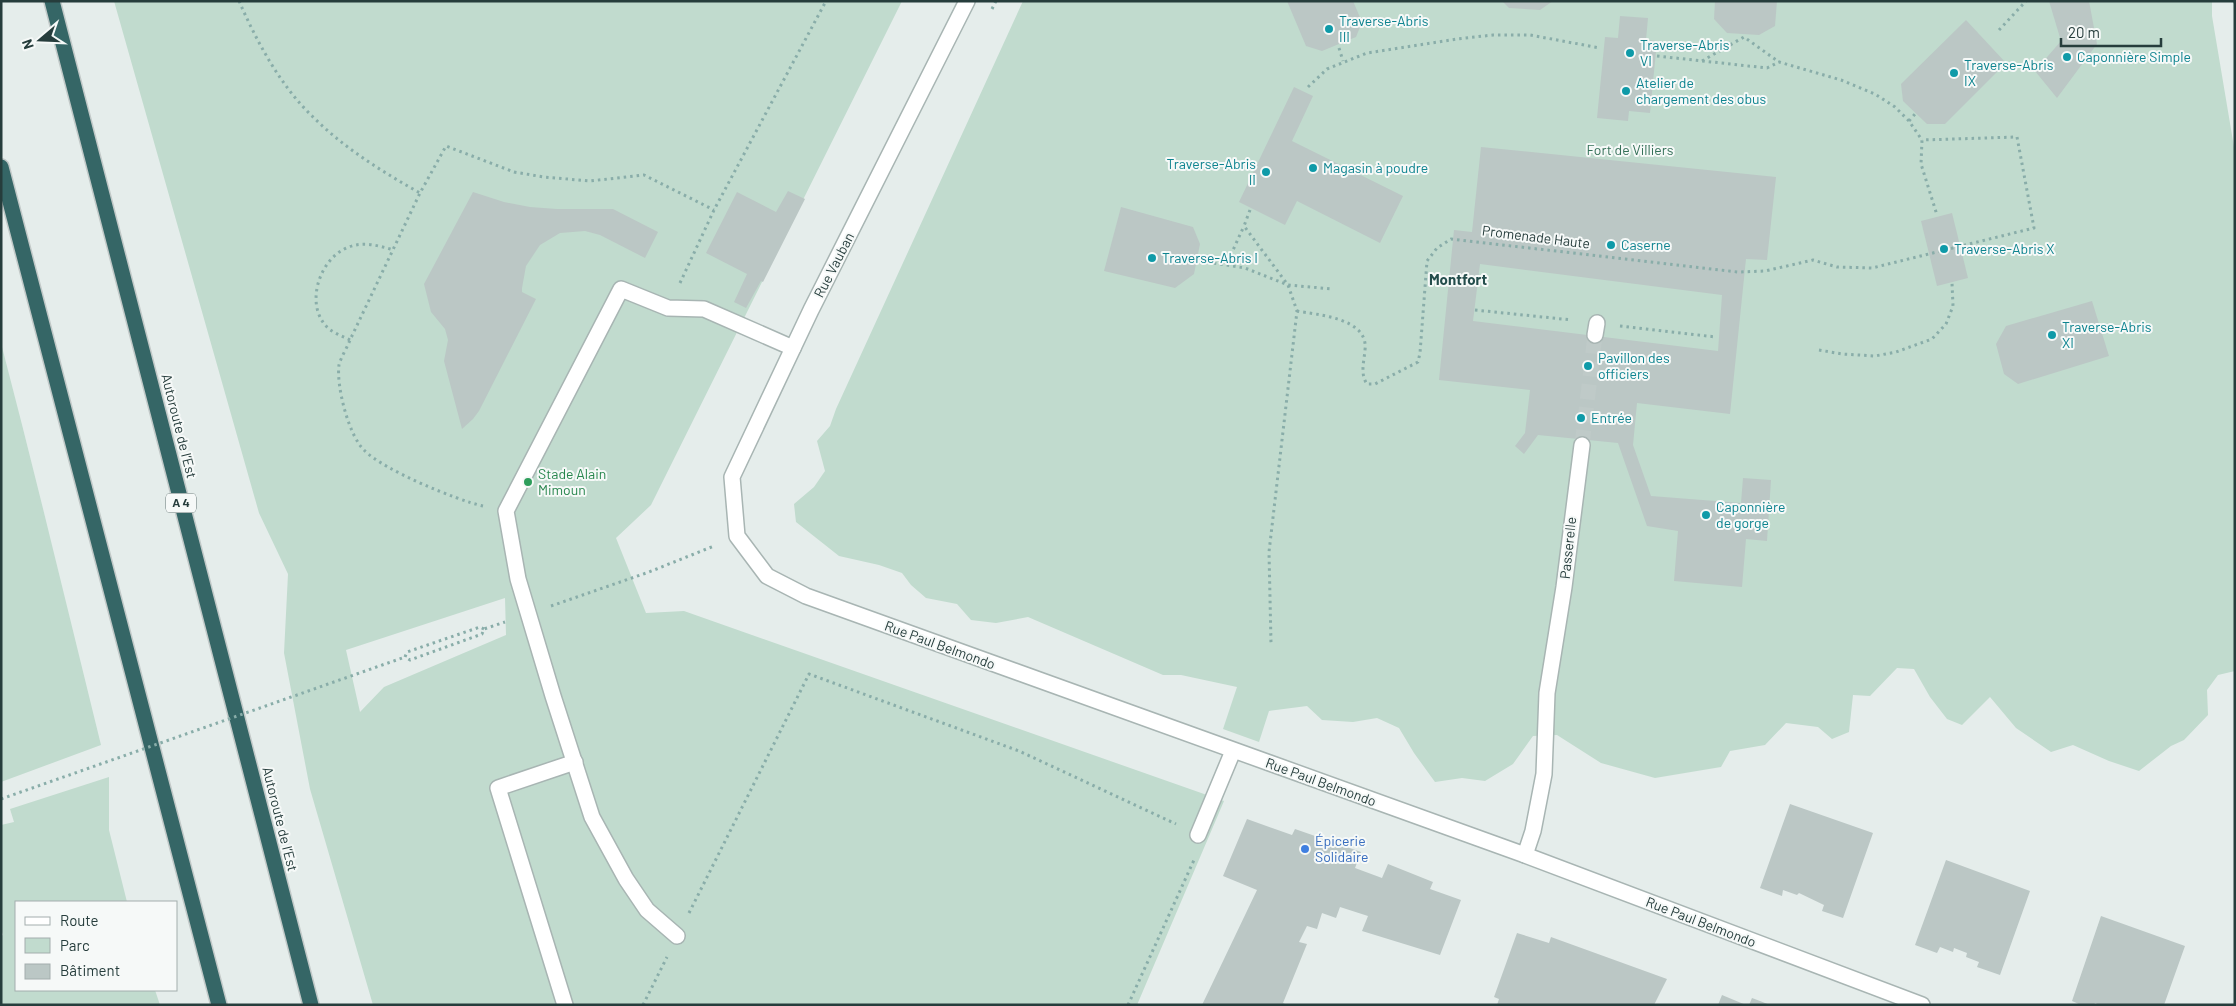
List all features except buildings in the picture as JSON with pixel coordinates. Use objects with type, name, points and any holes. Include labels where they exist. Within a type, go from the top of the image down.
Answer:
[{"type":"highway","name":"Autoroute de l’Est","points":[[52,1],[311,1005]]},
{"type":"highway","points":[[1,167],[219,1005]]},
{"type":"street","name":"Rue Vauban","points":[[737,536],[732,478],[793,348],[967,1]]},
{"type":"street","points":[[677,936],[647,910],[626,879],[592,817],[518,579],[506,511],[621,289],[668,308],[704,309],[793,348]]},
{"type":"street","name":"Passerelle","points":[[1525,855],[1533,831],[1544,774],[1547,693],[1564,587],[1572,509],[1582,445]]},
{"type":"street","name":"Rue Paul Belmondo","points":[[737,536],[767,576],[806,596],[1525,855],[1922,1005]]},
{"type":"street","points":[[1198,835],[1233,751]]},
{"type":"street","points":[[565,1005],[498,788],[575,762]]},
{"type":"path","points":[[239,1],[253,32],[281,79],[311,116],[346,146],[376,168],[420,194]]},
{"type":"path","points":[[668,308],[714,210],[826,1]]},
{"type":"path","points":[[2000,30],[2026,1]]},
{"type":"path","points":[[1308,87],[1327,69],[1367,53],[1493,35],[1530,35],[1600,48]]},
{"type":"path","points":[[1701,61],[1744,37],[1779,62],[1841,80],[1875,94],[1895,107],[1909,121],[1922,140],[1921,164],[1937,215]]},
{"type":"path","points":[[1339,48],[1343,61]]},
{"type":"path","points":[[1657,56],[1767,68],[1779,62]]},
{"type":"path","points":[[1909,121],[1915,114]]},
{"type":"path","name":"Promenade Haute","points":[[1297,311],[1337,318],[1352,325],[1361,334],[1366,346],[1363,378],[1367,384],[1375,384],[1418,362],[1427,261],[1437,248],[1451,239],[1738,272],[1765,271],[1813,260],[1837,268],[1872,268],[2034,228],[2018,137],[1922,140]]},
{"type":"path","points":[[506,511],[468,502],[403,474],[366,453],[357,442],[339,388],[339,364],[420,194],[446,146],[514,172],[544,177],[590,181],[644,175],[714,210]]},
{"type":"path","points":[[1220,264],[1233,250],[1250,210]]},
{"type":"path","points":[[1244,226],[1288,285],[1297,311],[1269,552],[1271,643]]},
{"type":"path","points":[[350,340],[326,326],[320,314],[316,296],[317,281],[324,267],[336,254],[348,247],[362,244],[394,250]]},
{"type":"path","points":[[1201,261],[1245,268],[1288,285],[1332,290]]},
{"type":"path","points":[[1819,350],[1875,356],[1896,352],[1932,339],[1946,324],[1953,306],[1952,283]]},
{"type":"path","points":[[1,799],[405,657],[407,652],[480,627],[484,629],[649,572],[737,536]]},
{"type":"path","points":[[405,657],[410,660],[482,634],[484,629]]},
{"type":"path","points":[[643,1005],[809,674],[1019,752],[1203,838],[1128,1005]]},
{"type":"green space","name":"Stade Alain Mimoun","points":[[114,1],[902,1],[651,505],[616,538],[646,613],[684,611],[1224,801],[1137,1005],[373,1005],[310,789],[284,653],[288,574],[259,513]],"holes":[[[505,598],[506,635],[384,687],[360,712],[346,650]]]},
{"type":"green space","name":"Fort de Villiers","points":[[1023,1],[2212,1],[2212,16],[2235,153],[2235,671],[2218,675],[2207,690],[2208,715],[2184,740],[2171,746],[2139,771],[2109,761],[2073,745],[2051,752],[2016,728],[1990,697],[1962,725],[1947,719],[1930,697],[1914,669],[1897,668],[1870,696],[1853,695],[1849,732],[1832,739],[1818,727],[1786,723],[1765,745],[1730,751],[1721,767],[1655,778],[1601,763],[1557,735],[1533,736],[1513,764],[1485,781],[1462,778],[1435,782],[1399,728],[1377,718],[1353,722],[1322,720],[1307,706],[1269,711],[1259,742],[1223,729],[1237,687],[1181,675],[1163,675],[1028,617],[996,623],[971,620],[957,604],[926,598],[911,585],[902,573],[879,565],[839,556],[796,522],[794,504],[814,487],[825,471],[817,441],[830,426],[836,409]]},
{"type":"green space","points":[[1,343],[101,745],[1,782]]},
{"type":"green space","points":[[109,777],[109,830],[127,901],[15,901],[15,991],[155,991],[160,1005],[1,1005],[1,936],[3,935],[1,929],[1,825],[14,822],[10,809]]},
{"type":"tunnel","points":[[1582,445],[1595,335]]},
{"type":"place","name":"Traverse-Abris III","points":[[1329,29]]},
{"type":"place","name":"Traverse-Abris VI","points":[[1630,53]]},
{"type":"place","name":"Caponnière Simple","points":[[2067,57]]},
{"type":"place","name":"Traverse-Abris IX","points":[[1954,73]]},
{"type":"place","name":"Atelier de chargement des obus","points":[[1626,91]]},
{"type":"place","name":"Magasin à poudre","points":[[1313,168]]},
{"type":"place","name":"Traverse-Abris II","points":[[1266,172]]},
{"type":"place","name":"Caserne","points":[[1611,245]]},
{"type":"place","name":"Traverse-Abris X","points":[[1944,249]]},
{"type":"place","name":"Traverse-Abris I","points":[[1152,258]]},
{"type":"place","name":"Traverse-Abris XI","points":[[2052,335]]},
{"type":"place","name":"Pavillon des officiers","points":[[1588,366]]},
{"type":"place","name":"Entrée","points":[[1581,418]]},
{"type":"place","name":"Stade Alain Mimoun","points":[[528,482]]},
{"type":"place","name":"Caponnière de gorge","points":[[1706,515]]},
{"type":"place","name":"Épicerie Solidaire","points":[[1305,849]]},
{"type":"district","name":"Montfort","points":[[1458,280]]}]
